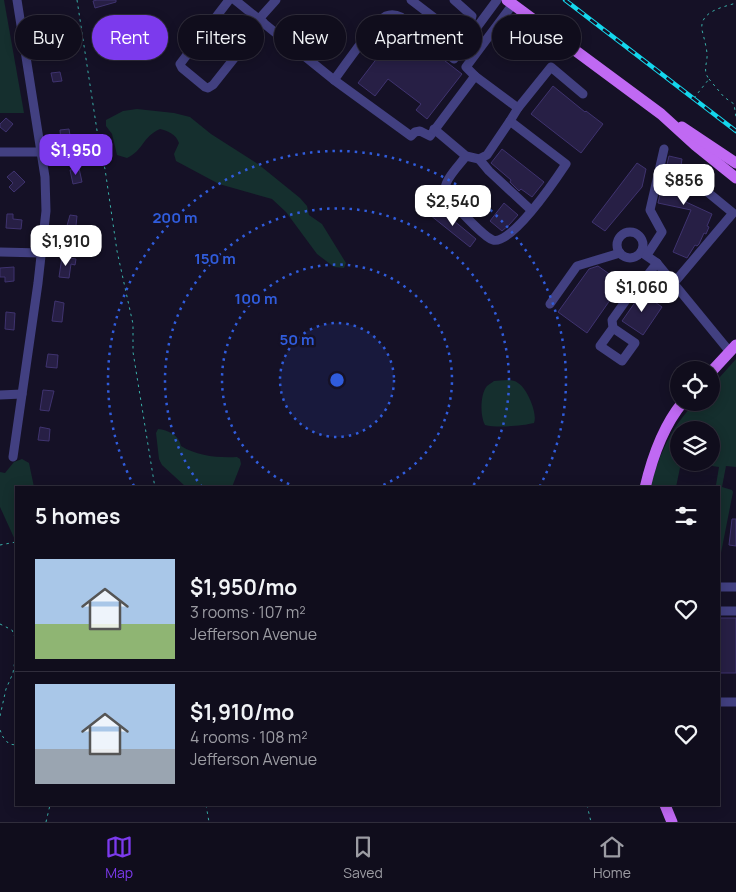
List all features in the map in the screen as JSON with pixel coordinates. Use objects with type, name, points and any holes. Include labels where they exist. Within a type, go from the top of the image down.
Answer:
[{"type":"main road","points":[[510,2],[661,114],[695,145],[736,178]]},
{"type":"main road","points":[[661,114],[700,137],[736,163]]},
{"type":"main road","points":[[720,363],[733,349]]},
{"type":"main road","points":[[646,486],[663,436],[677,411]]},
{"type":"main road","points":[[665,806],[672,822]]},
{"type":"street","points":[[13,457],[42,253],[46,211],[45,177],[17,0]]},
{"type":"street","points":[[218,15],[229,0]]},
{"type":"street","points":[[234,0],[254,15]]},
{"type":"street","points":[[264,16],[276,0]]},
{"type":"street","points":[[412,0],[431,15]]},
{"type":"street","points":[[454,0],[471,15]]},
{"type":"street","points":[[482,17],[497,0]]},
{"type":"street","points":[[466,67],[510,2]]},
{"type":"street","points":[[264,22],[334,80],[411,136],[420,131],[430,136],[475,76]]},
{"type":"street","points":[[334,80],[356,51]]},
{"type":"street","points":[[183,60],[180,64],[182,68],[208,88],[212,86],[231,60]]},
{"type":"street","points":[[456,60],[518,108]]},
{"type":"street","points":[[479,159],[487,155],[518,108],[551,68],[583,94]]},
{"type":"street","points":[[466,156],[446,183],[445,195],[486,236],[493,240],[502,239],[524,220],[566,164],[510,122]]},
{"type":"street","points":[[434,129],[466,156],[479,159],[489,171],[531,210]]},
{"type":"street","points":[[550,304],[577,266],[620,253],[630,258],[635,257],[644,253],[662,232],[650,210],[664,149]]},
{"type":"street","points":[[0,152],[41,152]]},
{"type":"street","points":[[673,284],[733,213],[705,190]]},
{"type":"street","points":[[620,253],[618,248],[619,239],[629,232],[637,234],[642,240],[644,253],[657,264],[733,349]]},
{"type":"street","points":[[0,252],[42,253]]},
{"type":"street","points":[[613,328],[612,320],[639,282],[657,264]]},
{"type":"street","points":[[0,395],[22,394]]},
{"type":"street","points":[[720,587],[736,586]]},
{"type":"street","points":[[720,611],[736,611]]},
{"type":"street","points":[[720,702],[736,702]]},
{"type":"path","points":[[77,0],[100,150],[106,169],[117,252],[133,324],[133,352],[154,486]]},
{"type":"path","points":[[736,3],[720,7],[712,12],[706,17],[702,28],[707,60],[705,74],[724,97],[734,104],[736,117]]},
{"type":"path","points":[[694,98],[709,79]]},
{"type":"path","points":[[0,544],[15,542]]},
{"type":"path","points":[[0,624],[12,630],[15,638]]},
{"type":"path","points":[[0,716],[15,660]]},
{"type":"path","points":[[0,730],[9,744],[15,744]]},
{"type":"path","points":[[46,822],[50,806]]},
{"type":"path","points":[[206,806],[209,822]]},
{"type":"path","points":[[587,806],[591,822]]},
{"type":"green space","points":[[0,0],[4,0],[24,113],[0,113]]},
{"type":"green space","points":[[137,109],[174,113],[190,117],[211,134],[258,164],[300,198],[307,206],[309,215],[322,224],[346,263],[344,268],[334,267],[317,254],[286,212],[272,199],[219,184],[176,161],[174,154],[179,143],[176,137],[169,132],[160,129],[154,132],[133,155],[127,158],[117,155],[112,134],[106,126],[106,120],[123,111]]},
{"type":"green space","points":[[736,359],[736,467],[726,466],[722,487],[733,492],[720,558],[720,486],[716,485],[718,471],[720,471],[720,421],[680,421],[687,412],[720,411],[720,377]]},
{"type":"green space","points":[[494,381],[516,381],[525,390],[533,408],[534,423],[510,426],[485,425],[482,411],[483,394],[487,386]]},
{"type":"green space","points":[[158,429],[172,434],[178,439],[181,446],[194,452],[215,457],[237,457],[240,459],[241,464],[232,486],[185,486],[162,465],[159,459],[156,433]]},
{"type":"green space","points":[[670,437],[670,471],[679,471],[676,486],[651,486],[657,464]]},
{"type":"green space","points":[[22,459],[29,463],[34,486],[15,486],[15,540],[0,507],[0,472],[5,473],[14,462]]},
{"type":"building","points":[[116,0],[116,2],[95,8],[93,1]]},
{"type":"building","points":[[376,60],[444,60],[462,74],[427,119],[416,110],[421,104],[388,79],[375,96],[358,83]]},
{"type":"building","points":[[60,72],[62,81],[53,82],[51,73]]},
{"type":"building","points":[[553,86],[603,124],[581,153],[531,114]]},
{"type":"building","points":[[6,118],[13,124],[6,132],[0,127],[0,124]]},
{"type":"building","points":[[69,129],[71,142],[61,143],[60,130]]},
{"type":"building","points":[[502,149],[544,182],[532,197],[521,189],[519,191],[510,182],[511,180],[491,163]]},
{"type":"building","points":[[669,156],[682,159],[681,166],[693,169],[686,202],[712,214],[706,234],[704,233],[699,244],[695,245],[687,258],[673,252],[691,210],[658,203]]},
{"type":"building","points":[[637,163],[646,169],[642,187],[605,231],[592,222]]},
{"type":"building","points":[[79,168],[82,182],[73,184],[70,170]]},
{"type":"building","points":[[14,171],[25,182],[14,192],[9,187],[13,183],[7,177]]},
{"type":"building","points":[[504,203],[518,215],[502,231],[490,221]]},
{"type":"building","points":[[436,206],[476,239],[470,247],[430,215]]},
{"type":"building","points":[[7,214],[13,214],[13,219],[22,220],[21,229],[6,228]]},
{"type":"building","points":[[70,215],[77,216],[75,235],[65,233]]},
{"type":"building","points":[[62,257],[76,259],[75,265],[71,264],[69,278],[59,277]]},
{"type":"building","points":[[598,266],[622,283],[587,333],[558,312],[589,269]]},
{"type":"building","points":[[14,267],[14,281],[5,282],[5,277],[0,277],[0,268]]},
{"type":"building","points":[[643,291],[654,297],[652,300],[662,307],[643,335],[622,321]]},
{"type":"building","points":[[55,301],[64,303],[62,322],[52,321]]},
{"type":"building","points":[[6,312],[15,313],[14,330],[5,329]]},
{"type":"building","points":[[48,354],[58,355],[57,368],[46,367]]},
{"type":"building","points":[[43,390],[54,391],[49,411],[40,410]]},
{"type":"building","points":[[40,427],[50,429],[49,441],[38,440]]},
{"type":"building","points":[[732,519],[736,519],[736,546],[729,545]]},
{"type":"building","points":[[720,618],[736,618],[736,673],[720,673]]},
{"type":"railway","points":[[565,0],[736,131]]}]
